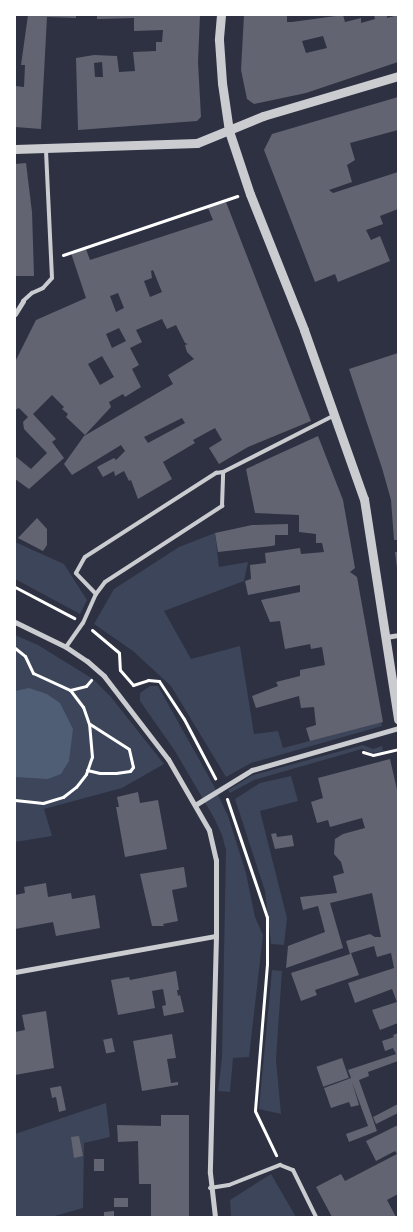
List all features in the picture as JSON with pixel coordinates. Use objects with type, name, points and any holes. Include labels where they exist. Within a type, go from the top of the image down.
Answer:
[{"type":"street","points":[[221,15],[219,40],[222,83],[230,131],[250,194],[335,415],[364,499],[398,719]]},
{"type":"street","points":[[15,149],[197,143],[263,116],[398,76]]},
{"type":"street","points":[[15,314],[18,306],[23,301]]},
{"type":"street","points":[[15,622],[66,647],[97,669],[122,697],[168,759],[209,830],[216,860],[210,1188],[215,1217]]},
{"type":"street","points":[[386,637],[398,635]]},
{"type":"street","points":[[195,805],[252,770],[398,728]]},
{"type":"street","points":[[15,972],[216,936]]},
{"type":"lane","points":[[23,301],[32,292],[43,288],[52,278],[46,149]]},
{"type":"lane","points":[[96,594],[76,573],[85,557],[216,473],[224,472],[335,415]]},
{"type":"lane","points":[[66,647],[83,623],[96,594],[105,582],[222,506],[224,472]]},
{"type":"lane","points":[[210,1188],[228,1185],[280,1165],[293,1170],[316,1217]]},
{"type":"path","points":[[57,257],[250,194]]},
{"type":"path","points":[[15,648],[25,656],[33,673],[70,690],[83,706],[89,724],[92,757],[87,770],[76,787],[64,797],[42,803],[15,800]]},
{"type":"path","points":[[70,690],[86,686],[97,669]]},
{"type":"path","points":[[87,770],[116,774],[130,771],[133,767],[129,749],[89,724]]},
{"type":"shaded area","points":[[215,533],[219,567],[248,562],[244,581],[164,611],[191,659],[240,646],[254,734],[278,731],[283,748],[381,722],[382,726],[251,763],[226,777],[171,686],[133,651],[94,624],[114,589],[179,547]]},
{"type":"shaded area","points":[[15,542],[64,564],[87,600],[80,614],[15,579]]},
{"type":"shaded area","points":[[15,635],[38,645],[93,679],[111,697],[164,764],[122,788],[44,809],[52,836],[15,842]]},
{"type":"shaded area","points":[[150,686],[158,686],[214,786],[228,816],[246,873],[255,917],[263,935],[249,1057],[233,1058],[230,1092],[218,1091],[222,1058],[226,850],[222,835],[214,818],[175,751],[140,701],[140,693]]},
{"type":"shaded area","points":[[29,688],[47,694],[60,703],[73,729],[69,761],[61,774],[48,779],[15,777],[15,691]]},
{"type":"shaded area","points":[[363,745],[373,749],[382,746],[383,751],[372,753],[362,749],[254,780],[230,793],[228,790],[253,775]]},
{"type":"shaded area","points":[[291,776],[298,801],[260,811],[287,918],[284,945],[271,944],[265,891],[235,799],[260,783]]},
{"type":"shaded area","points":[[272,970],[282,971],[276,1060],[281,1114],[259,1109]]},
{"type":"shaded area","points":[[106,1103],[110,1137],[84,1143],[83,1208],[51,1217],[15,1217],[15,1134]]},
{"type":"shaded area","points":[[271,1174],[296,1217],[231,1217],[230,1200]]},
{"type":"building","points":[[28,15],[76,15],[76,18],[47,17],[41,129],[15,127],[15,86],[24,87],[25,65],[21,65]]},
{"type":"building","points":[[97,15],[200,15],[198,62],[201,117],[197,121],[78,130],[76,58],[94,55],[117,56],[119,72],[135,71],[133,52],[156,51],[156,42],[162,42],[163,30],[134,31],[134,18],[97,19]],"holes":[[[102,62],[103,77],[95,77],[94,63]]]},
{"type":"building","points":[[244,15],[287,15],[287,22],[292,22],[343,15],[345,22],[361,18],[361,23],[375,19],[374,15],[387,15],[387,18],[398,15],[398,62],[306,93],[254,104],[247,99],[241,70]],"holes":[[[323,36],[327,48],[306,53],[302,41]]]},
{"type":"building","points":[[398,97],[398,130],[350,143],[355,160],[347,165],[352,182],[329,190],[333,193],[398,172],[398,209],[380,216],[383,224],[366,230],[371,240],[380,236],[390,261],[338,282],[335,274],[315,282],[264,150],[272,134]]},
{"type":"building","points":[[26,163],[32,212],[34,276],[15,276],[15,164]]},
{"type":"building","points":[[226,202],[311,421],[248,447],[219,464],[209,448],[222,440],[215,428],[193,440],[195,443],[163,462],[172,479],[138,499],[131,480],[129,481],[124,471],[115,476],[114,471],[103,477],[97,467],[114,458],[116,460],[125,451],[121,445],[72,475],[64,464],[84,436],[173,384],[168,375],[194,359],[187,352],[185,345],[188,344],[185,343],[176,325],[167,329],[162,319],[136,330],[142,342],[130,348],[139,365],[132,369],[141,387],[125,397],[123,394],[109,402],[111,407],[85,435],[66,417],[68,414],[62,409],[64,407],[52,395],[33,414],[56,439],[52,442],[64,458],[29,489],[15,479],[15,456],[31,469],[47,453],[24,429],[23,422],[28,417],[19,408],[15,410],[15,362],[36,320],[86,298],[71,253],[86,249],[90,260],[213,220],[208,208]],"holes":[[[153,270],[162,292],[150,297],[144,281],[152,278],[151,271]],[[118,293],[124,308],[116,312],[110,296]],[[119,328],[126,341],[112,348],[106,334]],[[102,356],[114,377],[100,385],[88,364]],[[182,418],[185,423],[148,443],[144,437]]]},
{"type":"building","points":[[398,353],[398,540],[394,540],[391,500],[349,369]]},
{"type":"building","points":[[318,436],[343,500],[355,568],[350,572],[357,577],[383,722],[310,741],[306,728],[316,725],[314,707],[301,708],[299,696],[256,708],[252,696],[278,686],[276,682],[300,676],[300,670],[325,665],[322,647],[311,649],[310,644],[285,649],[280,621],[270,622],[261,600],[300,592],[300,585],[248,595],[245,581],[251,579],[250,565],[266,563],[265,553],[300,548],[301,554],[324,552],[322,543],[316,543],[316,534],[299,532],[299,515],[255,513],[246,469]]},
{"type":"building","points":[[37,518],[47,529],[47,545],[43,551],[18,538]]},
{"type":"building","points":[[288,524],[288,535],[275,535],[275,545],[218,552],[215,533],[252,525]]},
{"type":"building","points":[[395,552],[398,552],[397,568]]},
{"type":"building","points":[[390,759],[398,794],[398,1023],[380,1030],[372,1010],[397,1002],[392,989],[355,1003],[348,983],[394,968],[391,953],[377,957],[374,946],[351,953],[359,975],[315,990],[317,995],[301,1001],[291,973],[350,954],[346,941],[370,934],[375,937],[381,937],[372,893],[330,903],[343,948],[286,968],[288,946],[325,932],[318,906],[303,910],[300,897],[337,893],[333,876],[344,873],[341,862],[334,854],[335,839],[343,834],[365,828],[362,818],[330,827],[328,820],[317,823],[311,802],[323,798],[318,778]]},
{"type":"building","points":[[138,792],[140,803],[158,800],[167,849],[125,857],[116,807],[119,807],[117,797]]},
{"type":"building","points":[[276,833],[277,837],[292,835],[294,846],[275,849],[271,834]]},
{"type":"building","points":[[184,867],[187,887],[172,890],[178,921],[163,924],[164,926],[152,926],[140,874]]},
{"type":"building","points":[[46,883],[48,897],[71,893],[72,899],[95,895],[100,928],[56,936],[53,922],[15,929],[15,895],[25,893],[24,887]]},
{"type":"building","points":[[176,971],[178,996],[180,995],[184,1012],[164,1016],[162,1006],[166,1005],[163,989],[152,991],[155,1008],[118,1015],[111,980],[129,977],[130,980]]},
{"type":"building","points":[[46,1011],[54,1068],[15,1075],[15,1032],[25,1030],[22,1015]]},
{"type":"building","points":[[398,1033],[398,1061],[368,1072],[369,1076],[359,1080],[377,1131],[349,1142],[346,1134],[368,1126],[352,1082],[359,1105],[351,1107],[349,1102],[331,1108],[324,1088],[351,1078],[348,1070],[396,1054],[393,1048],[385,1051],[382,1041],[394,1037],[393,1035]]},
{"type":"building","points":[[172,1034],[176,1058],[167,1059],[171,1083],[178,1082],[178,1085],[142,1091],[133,1041]]},
{"type":"building","points":[[112,1038],[115,1052],[106,1054],[103,1040]]},
{"type":"building","points":[[342,1058],[349,1078],[323,1087],[316,1067]]},
{"type":"building","points":[[61,1086],[66,1110],[59,1112],[56,1097],[52,1098],[50,1088]]},
{"type":"building","points":[[398,1104],[398,1113],[376,1124],[373,1117]]},
{"type":"building","points":[[161,1115],[189,1115],[189,1217],[151,1217],[151,1184],[139,1184],[138,1141],[118,1142],[117,1125],[161,1126]]},
{"type":"building","points":[[398,1125],[398,1194],[387,1200],[396,1217],[332,1217],[316,1187],[341,1174],[345,1181],[397,1154],[395,1151],[376,1161],[366,1141]]},
{"type":"building","points":[[79,1136],[83,1156],[74,1158],[71,1137]]},
{"type":"building","points":[[94,1159],[104,1159],[104,1171],[94,1171]]},
{"type":"building","points":[[114,1198],[128,1198],[128,1207],[114,1207]]},
{"type":"building","points":[[114,1211],[114,1217],[104,1217],[104,1212]]}]
